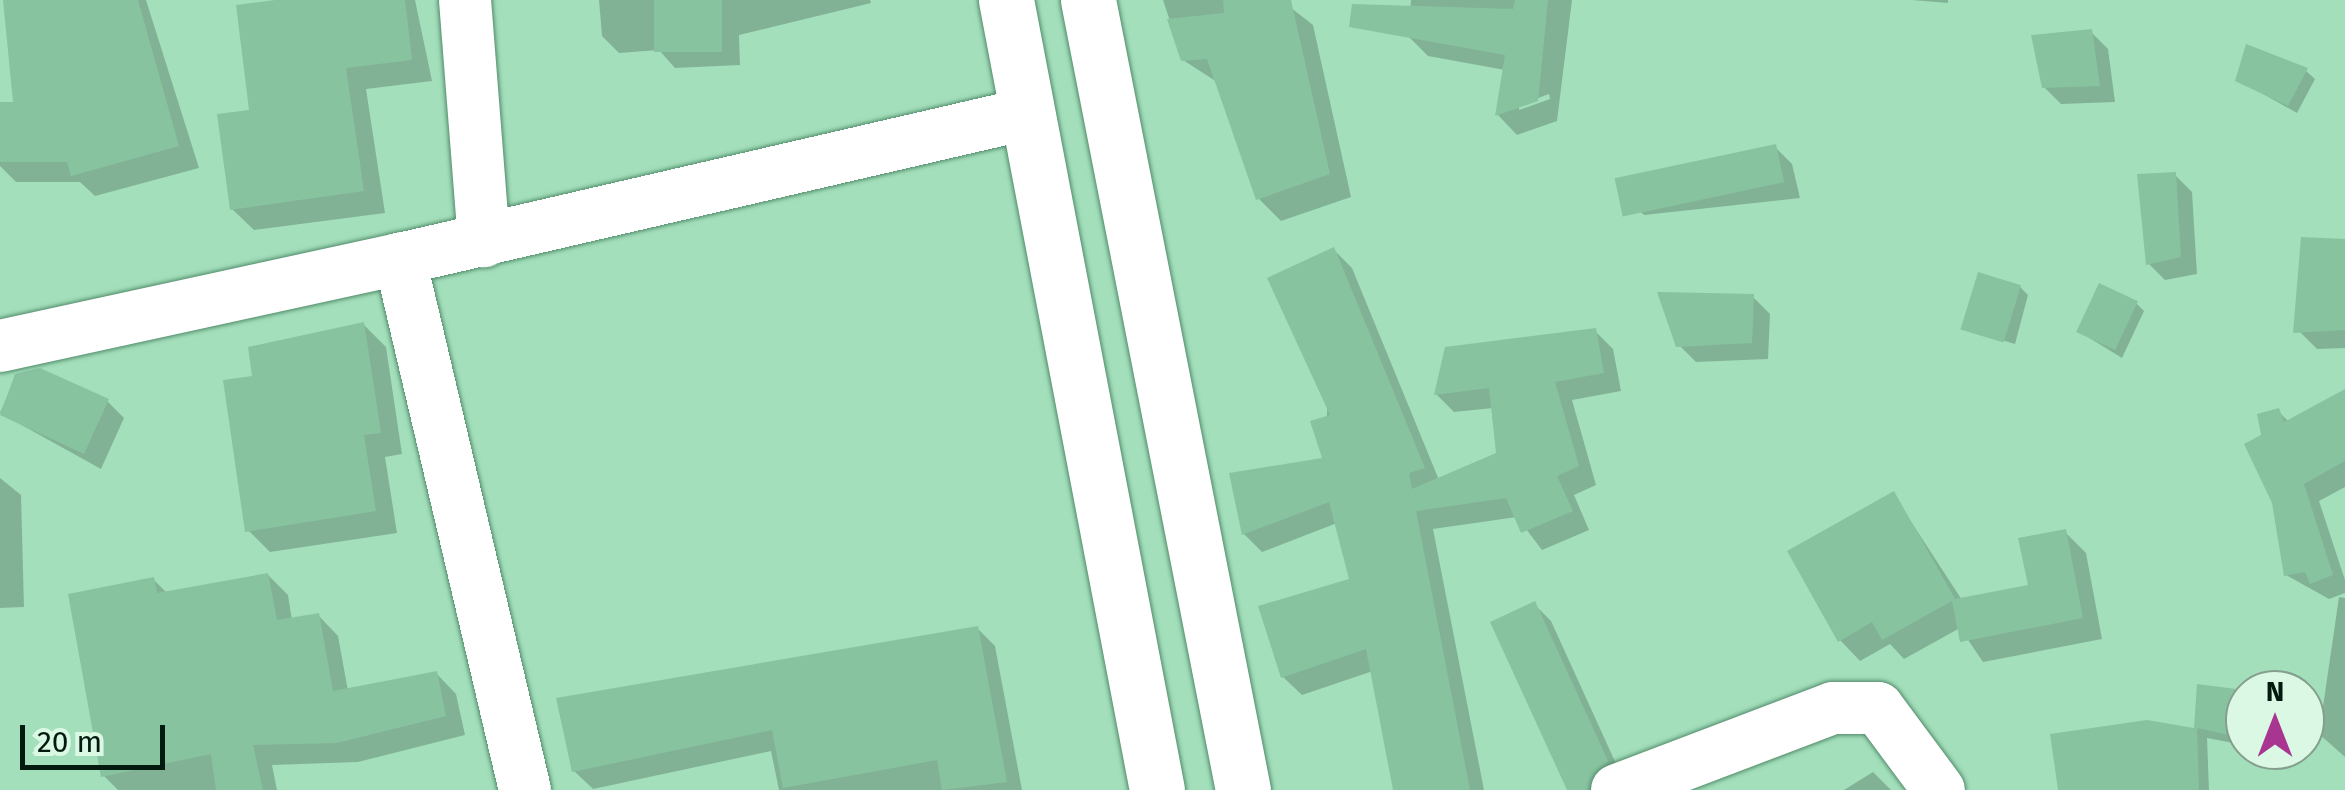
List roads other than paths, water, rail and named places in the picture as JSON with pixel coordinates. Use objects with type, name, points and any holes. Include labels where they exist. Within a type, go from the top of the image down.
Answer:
[{"type":"street","points":[[465,0],[484,241]]},
{"type":"street","points":[[1006,0],[1157,790]]},
{"type":"street","points":[[1088,0],[1243,790]]},
{"type":"street","points":[[0,346],[484,241],[1026,114]]},
{"type":"street","points":[[400,259],[525,790]]},
{"type":"street","points":[[1617,790],[1833,708],[1878,708],[1939,790]]}]
